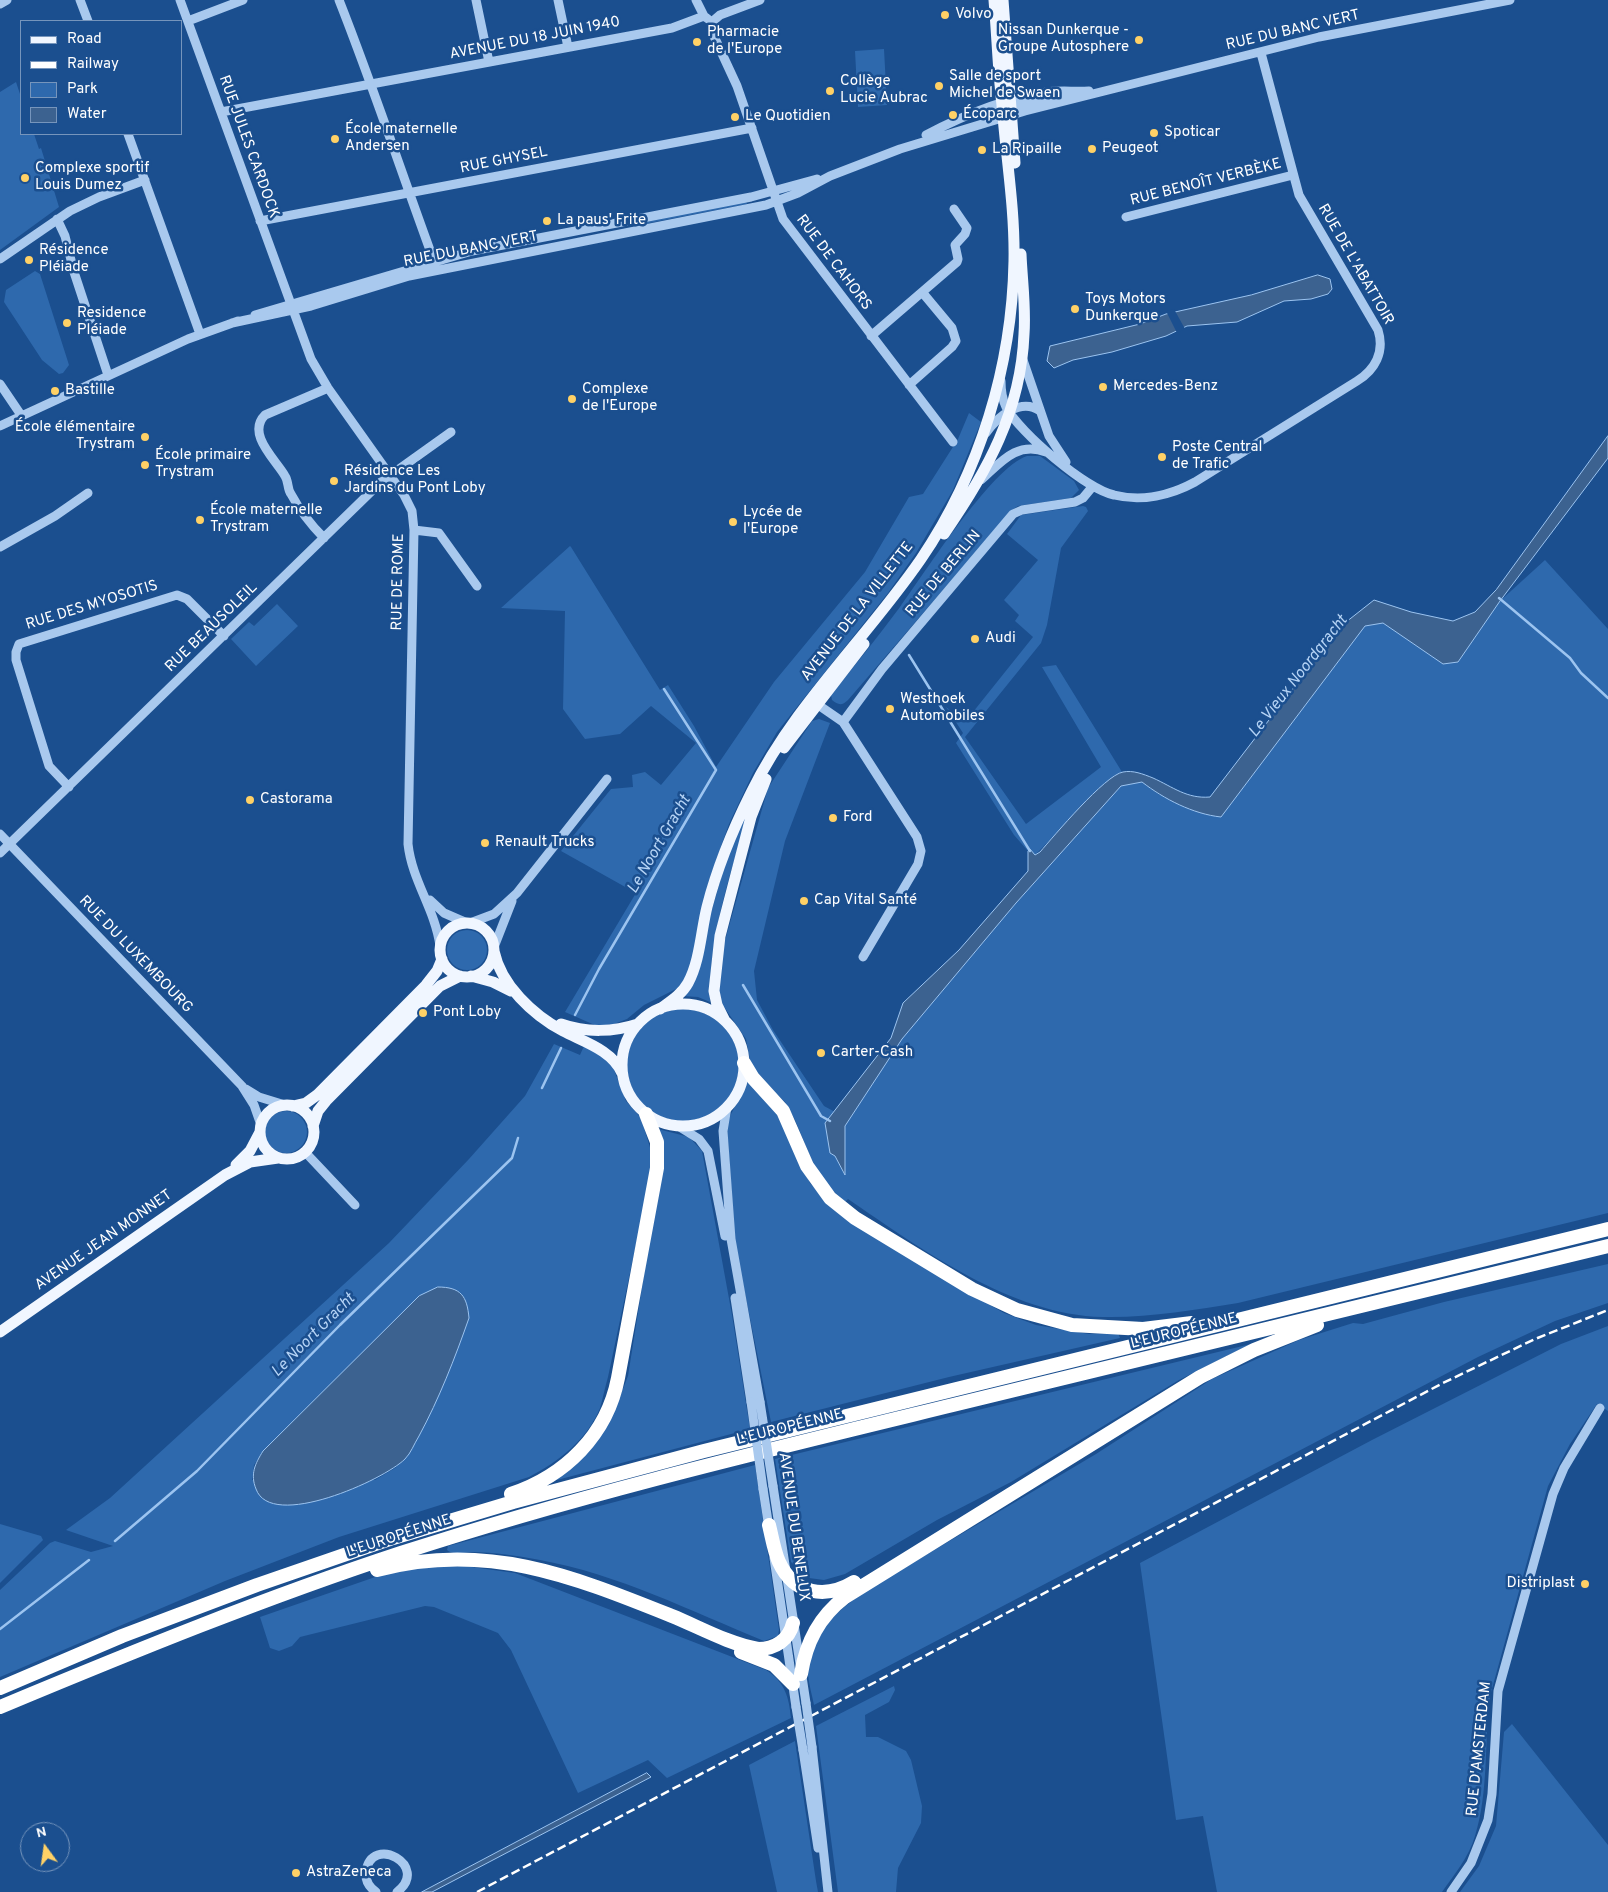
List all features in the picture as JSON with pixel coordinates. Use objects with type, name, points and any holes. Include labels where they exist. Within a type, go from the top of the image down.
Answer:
[{"type":"highway","points":[[744,1063],[753,1078],[783,1111],[807,1166],[821,1187],[839,1206],[868,1226],[982,1294],[1017,1310],[1046,1320],[1101,1328],[1169,1327],[1207,1320],[1345,1287],[1495,1257]]},
{"type":"highway","points":[[324,1561],[529,1488],[564,1466],[594,1435],[606,1416],[617,1386],[656,1174],[657,1142],[646,1114]]},
{"type":"highway","name":"L'EUROPÉENNE","points":[[0,1688],[172,1617],[324,1561],[513,1502],[686,1456],[1608,1229]]},
{"type":"highway","name":"L'EUROPÉENNE","points":[[0,1707],[249,1606],[351,1570],[484,1527],[688,1470],[1608,1246]]},
{"type":"highway","points":[[512,1563],[548,1575],[763,1660],[797,1679],[812,1636],[822,1619],[836,1604],[1200,1376],[1286,1336],[1337,1319],[1593,1250]]},
{"type":"highway","points":[[769,1525],[778,1560],[786,1573],[808,1591],[823,1593],[843,1589],[944,1527],[1036,1478]]},
{"type":"highway","points":[[249,1606],[406,1563],[459,1559],[512,1563],[540,1568],[580,1580],[750,1647],[770,1647],[785,1638],[793,1624]]},
{"type":"main road","name":"AVENUE DE LA VILLETTE","points":[[724,1019],[717,1005],[714,991],[717,955],[723,922],[751,817],[771,769],[813,701],[917,572],[977,484],[995,452],[1009,412],[1022,357],[1024,315],[1007,109],[994,0]]},
{"type":"main road","name":"AVENUE DE LA VILLETTE","points":[[660,1008],[681,993],[688,984],[714,883],[733,832],[768,760],[922,558],[951,508],[980,442],[1000,376],[1010,319],[1014,258],[1003,0]]},
{"type":"main road","points":[[518,994],[493,982],[465,976],[448,969],[442,959],[440,946],[449,930],[468,923],[487,932],[501,973],[518,994],[542,1016],[562,1030],[611,1057],[622,1074],[630,1095],[646,1114],[661,1122],[678,1126],[703,1123],[727,1107],[739,1088],[744,1063],[739,1040],[724,1019],[710,1010],[695,1005],[679,1004],[660,1008],[638,1024],[624,1048],[622,1074]]},
{"type":"main road","points":[[442,959],[439,968],[430,981],[317,1095],[306,1103],[270,1111],[260,1128],[264,1148],[278,1158],[293,1158],[305,1152],[313,1139],[313,1126],[316,1114],[326,1101],[440,986],[486,969],[492,959],[494,949]]},
{"type":"main road","points":[[542,1016],[569,1027],[586,1030],[615,1029],[638,1024]]},
{"type":"main road","points":[[289,1106],[306,1113],[313,1126]]},
{"type":"main road","name":"AVENUE JEAN MONNET","points":[[0,1332],[225,1175],[246,1157],[260,1128]]},
{"type":"main road","name":"AVENUE JEAN MONNET","points":[[225,1175],[250,1162],[278,1158]]},
{"type":"street","points":[[0,4],[7,0]]},
{"type":"street","points":[[80,0],[88,20]]},
{"type":"street","name":"RUE JULES CARDOCK","points":[[180,0],[292,307]]},
{"type":"street","points":[[188,21],[243,0]]},
{"type":"street","points":[[339,0],[434,261]]},
{"type":"street","points":[[476,0],[489,62]]},
{"type":"street","points":[[558,0],[568,47]]},
{"type":"street","points":[[696,0],[704,16],[712,21],[720,15],[760,0]]},
{"type":"street","name":"RUE DU BANC VERT","points":[[0,426],[200,334],[232,323],[409,276],[646,230],[777,201],[830,176],[928,139],[953,127],[1007,109],[1112,88],[1261,53],[1319,37],[1510,0]]},
{"type":"street","name":"AVENUE DU 18 JUIN 1940","points":[[221,112],[676,27],[704,16]]},
{"type":"street","name":"RUE DE CAHORS","points":[[712,21],[712,32],[732,74],[783,219],[953,442]]},
{"type":"street","name":"RUE DE L'ABATTOIR","points":[[1000,376],[1003,399],[1009,412],[1022,428],[1051,454],[1093,486],[1112,495],[1153,497],[1176,491],[1196,482],[1357,381],[1373,368],[1380,348],[1380,335],[1376,325],[1302,200],[1293,175],[1261,53]]},
{"type":"street","name":"RUE DU BANC VERT","points":[[900,149],[942,126],[1007,109],[1089,91],[1112,88]]},
{"type":"street","name":"RUE GHYSEL","points":[[260,221],[752,128]]},
{"type":"street","points":[[128,135],[200,334]]},
{"type":"street","name":"RUE BENOÎT VERBÈKE","points":[[1126,217],[1293,175]]},
{"type":"street","name":"RUE DU BANC VERT","points":[[292,307],[434,261],[498,246],[751,197],[830,176]]},
{"type":"street","points":[[0,259],[58,219],[100,196],[145,180]]},
{"type":"street","points":[[871,336],[958,260],[954,245],[968,228],[954,209]]},
{"type":"street","points":[[58,219],[108,375]]},
{"type":"street","points":[[909,385],[952,347],[956,341],[952,328],[922,292]]},
{"type":"street","name":"RUE DE ROME","points":[[292,307],[311,359],[328,388],[410,505],[414,530],[408,844],[411,864],[434,916],[440,946]]},
{"type":"street","name":"RUE DE L'ABATTOIR","points":[[1022,357],[1054,447],[1078,475]]},
{"type":"street","points":[[0,384],[21,415]]},
{"type":"street","points":[[324,538],[290,494],[286,478],[264,446],[258,427],[260,420],[265,415],[328,388]]},
{"type":"street","points":[[980,442],[993,424],[1009,412],[1028,406],[1040,411]]},
{"type":"street","name":"RUE BEAUSOLEIL","points":[[0,853],[390,474],[451,432]]},
{"type":"street","name":"RUE DE L'ABATTOIR","points":[[977,484],[1005,458],[1019,450],[1034,448],[1051,454]]},
{"type":"street","name":"RUE DE BERLIN","points":[[843,722],[882,669],[1013,514],[1022,510],[1075,502],[1082,498],[1093,486]]},
{"type":"street","points":[[2,543],[54,516],[88,493]]},
{"type":"street","points":[[414,530],[439,533],[477,586]]},
{"type":"street","name":"RUE DES MYOSOTIS","points":[[69,787],[48,765],[16,660],[19,644],[178,595],[187,599],[224,636]]},
{"type":"street","points":[[813,701],[843,722],[916,837],[921,851],[916,869],[863,957]]},
{"type":"street","points":[[468,923],[494,914],[517,893],[607,779]]},
{"type":"street","name":"RUE DU LUXEMBOURG","points":[[0,834],[242,1086],[256,1108],[260,1128]]},
{"type":"street","name":"RUE DE ROME","points":[[423,893],[444,913],[468,923]]},
{"type":"street","points":[[494,949],[504,918],[517,893]]},
{"type":"street","name":"RUE DU LUXEMBOURG","points":[[242,1086],[259,1097],[289,1106]]},
{"type":"street","name":"AVENUE DU BENELUX","points":[[727,1107],[723,1131],[731,1238],[760,1402],[786,1573],[793,1624],[797,1679],[796,1707],[807,1748]]},
{"type":"street","name":"AVENUE DU BENELUX","points":[[678,1126],[702,1142],[710,1156],[724,1231],[785,1638],[806,1702],[807,1748],[827,1892]]},
{"type":"street","points":[[305,1152],[355,1204]]},
{"type":"street","name":"RUE D'AMSTERDAM","points":[[1451,1892],[1471,1863],[1488,1820],[1492,1794],[1498,1691],[1550,1502],[1564,1468],[1600,1408]]},
{"type":"street","points":[[376,1892],[368,1884],[366,1873],[369,1863],[378,1856],[389,1854],[400,1859],[406,1869],[408,1892]]},
{"type":"street","points":[[397,1892],[406,1879]]},
{"type":"green space","points":[[884,49],[887,105],[858,107],[855,51]]},
{"type":"green space","name":"Complexe sportif Louis Dumez","points":[[16,82],[20,94],[20,135],[34,135],[39,149],[41,148],[59,207],[0,250],[0,92]]},
{"type":"green space","points":[[746,201],[747,204],[649,223],[637,230],[635,222]]},
{"type":"green space","points":[[35,271],[40,274],[69,365],[63,373],[59,374],[42,360],[4,302],[6,290]]},
{"type":"green space","points":[[969,413],[981,422],[953,490],[916,553],[888,593],[777,732],[753,773],[729,824],[709,880],[690,971],[678,988],[644,1005],[627,1019],[614,1024],[597,1026],[565,1012],[636,893],[561,851],[611,789],[633,787],[632,775],[645,772],[661,785],[696,743],[651,706],[620,734],[585,739],[563,709],[565,611],[501,608],[570,546],[660,690],[668,685],[694,726],[716,767],[774,682],[865,572],[909,497],[923,494],[958,439]]},
{"type":"green space","points":[[1027,456],[1040,456],[1074,481],[1079,490],[1071,498],[1018,506],[1012,510],[848,700],[840,704],[832,700],[831,695],[892,618],[959,523],[1012,464]]},
{"type":"green space","points":[[1083,506],[1088,511],[1061,548],[1047,625],[1041,643],[965,737],[1026,824],[1101,767],[1042,667],[1056,665],[1122,772],[1115,775],[1035,855],[1030,849],[1028,851],[1014,835],[956,743],[963,733],[946,707],[965,722],[1033,637],[1015,621],[1019,615],[1004,600],[1038,560],[1007,534],[1021,515]]},
{"type":"green space","points":[[1545,560],[1608,629],[1608,1213],[1238,1303],[1154,1315],[1103,1317],[1069,1313],[1035,1305],[1001,1292],[937,1258],[848,1199],[845,1202],[830,1188],[815,1168],[795,1120],[785,1102],[758,1076],[751,1065],[746,1039],[722,1004],[719,996],[722,951],[768,788],[812,721],[819,719],[830,723],[785,841],[754,971],[757,1000],[773,1030],[824,1106],[835,1112],[825,1123],[835,1156],[844,1174],[845,1126],[902,1039],[1016,903],[1121,786],[1142,782],[1158,794],[1221,817],[1365,626],[1383,623],[1443,664],[1458,662],[1500,601]]},
{"type":"green space","points":[[277,604],[298,626],[256,666],[231,639],[249,622],[254,626]]},
{"type":"green space","points":[[752,799],[730,874],[718,925],[710,976],[710,1002],[698,997],[682,996],[711,913],[729,850]]},
{"type":"green space","points":[[471,930],[478,933],[484,939],[487,950],[486,958],[478,967],[471,970],[463,970],[456,967],[448,958],[447,946],[450,939],[459,931]]},
{"type":"green space","points":[[683,1009],[694,1010],[704,1014],[722,1026],[734,1044],[738,1054],[738,1076],[734,1086],[722,1104],[704,1116],[694,1120],[683,1121],[672,1120],[662,1116],[644,1104],[632,1086],[628,1076],[627,1065],[628,1054],[632,1044],[644,1026],[662,1014],[672,1010]]},
{"type":"green space","points":[[554,1044],[580,1055],[584,1046],[611,1062],[626,1101],[641,1118],[652,1154],[649,1183],[608,1377],[600,1408],[588,1430],[579,1440],[561,1457],[529,1477],[339,1537],[225,1581],[0,1677],[0,1590],[50,1543],[55,1541],[91,1552],[113,1546],[66,1530],[110,1498],[389,1243],[469,1159],[525,1096]],"holes":[[[461,1341],[425,1425],[407,1457],[395,1468],[375,1480],[252,1480],[254,1465],[263,1451]]]},
{"type":"green space","points":[[747,1080],[777,1111],[810,1183],[823,1197],[970,1294],[1004,1313],[1036,1325],[1089,1334],[1118,1333],[1120,1338],[949,1377],[771,1422],[735,1244],[727,1125]]},
{"type":"green space","points":[[286,1111],[301,1117],[307,1132],[301,1147],[286,1153],[271,1147],[265,1132],[271,1117]]},
{"type":"green space","points":[[658,1129],[689,1137],[702,1151],[732,1315],[750,1429],[557,1480],[615,1409],[628,1376],[660,1173]]},
{"type":"green space","points":[[1608,1264],[1608,1303],[1555,1321],[1478,1357],[814,1705],[808,1675],[812,1648],[826,1625],[845,1606],[867,1590],[1096,1454],[1212,1379],[1299,1340],[1353,1323],[1363,1324],[1444,1302]]},
{"type":"green space","points":[[1608,1326],[1608,1411],[1597,1404],[1570,1444],[1548,1486],[1490,1696],[1484,1784],[1475,1836],[1456,1872],[1442,1892],[1217,1892],[1203,1816],[1176,1820],[1140,1563],[1372,1440],[1561,1344]]},
{"type":"green space","points":[[1251,1344],[1179,1380],[1011,1482],[937,1520],[845,1574],[824,1580],[809,1578],[791,1562],[775,1459]]},
{"type":"green space","points":[[755,1465],[779,1630],[778,1636],[764,1641],[654,1594],[597,1574],[569,1566],[523,1557],[480,1552],[455,1553],[447,1550],[448,1546]]},
{"type":"green space","points":[[0,1524],[41,1536],[43,1540],[0,1583]]},
{"type":"green space","points":[[457,1565],[515,1573],[766,1670],[782,1685],[789,1703],[791,1718],[667,1778],[648,1760],[578,1793],[511,1650],[498,1633],[434,1607],[425,1606],[300,1637],[292,1646],[279,1651],[270,1648],[260,1617],[381,1575],[414,1569]]},
{"type":"green space","points":[[894,1686],[895,1690],[889,1702],[865,1715],[866,1737],[878,1737],[906,1751],[911,1760],[922,1806],[921,1823],[898,1868],[896,1892],[838,1892],[816,1726]]},
{"type":"green space","points":[[1512,1724],[1608,1845],[1608,1892],[1460,1892],[1479,1866],[1496,1826],[1504,1732]]},
{"type":"green space","points":[[795,1741],[818,1892],[777,1892],[749,1765]]},
{"type":"water","points":[[1318,275],[1330,279],[1332,289],[1328,294],[1311,299],[1284,301],[1237,322],[1187,326],[1166,336],[1112,352],[1073,360],[1054,368],[1047,361],[1050,346],[1140,324],[1166,314],[1251,295]]},
{"type":"water","points":[[1608,436],[1608,458],[1500,601],[1458,662],[1443,664],[1383,623],[1365,626],[1221,817],[1200,813],[1179,805],[1142,782],[1121,786],[1016,903],[902,1039],[845,1126],[845,1175],[835,1156],[830,1153],[825,1123],[891,1038],[903,1003],[959,950],[1028,871],[1028,851],[1030,849],[1035,855],[1040,852],[1093,794],[1104,784],[1123,772],[1146,775],[1187,794],[1210,797],[1341,626],[1374,600],[1411,612],[1453,621],[1475,612],[1496,590]]},
{"type":"water","points":[[438,1287],[446,1287],[461,1294],[467,1304],[469,1318],[440,1393],[407,1457],[393,1468],[375,1478],[353,1489],[328,1498],[304,1504],[283,1505],[266,1501],[256,1489],[253,1479],[256,1465],[263,1451],[419,1296]]},
{"type":"water","points":[[647,1773],[651,1777],[432,1892],[422,1892]]},
{"type":"pier","points":[[1174,309],[1185,329],[1177,333],[1166,311]]},
{"type":"waterway","points":[[1499,598],[1570,658],[1581,673],[1608,698]]},
{"type":"waterway","points":[[909,655],[1030,851]]},
{"type":"waterway","name":"Le Noort Gracht","points":[[575,1015],[599,969],[716,770],[664,689]]},
{"type":"waterway","points":[[743,985],[821,1116],[830,1121]]},
{"type":"waterway","name":"Le Noort Gracht","points":[[542,1088],[561,1048]]},
{"type":"waterway","name":"Le Noort Gracht","points":[[115,1541],[197,1471],[340,1325],[512,1158],[518,1138]]},
{"type":"waterway","name":"Le Noort Gracht","points":[[0,1629],[89,1560]]},
{"type":"railway","points":[[477,1892],[1443,1383],[1535,1339],[1608,1310]]},
{"type":"place","name":"Volvo","points":[[945,15]]},
{"type":"place","name":"Nissan Dunkerque - Groupe Autosphere","points":[[1139,40]]},
{"type":"place","name":"Pharmacie de l'Europe","points":[[697,42]]},
{"type":"place","name":"Salle de sport Michel de Swaen","points":[[939,86]]},
{"type":"place","name":"Collège Lucie Aubrac","points":[[830,91]]},
{"type":"place","name":"Écoparc","points":[[953,115]]},
{"type":"place","name":"Le Quotidien","points":[[735,117]]},
{"type":"place","name":"Spoticar","points":[[1154,133]]},
{"type":"place","name":"École maternelle Andersen","points":[[335,139]]},
{"type":"place","name":"Peugeot","points":[[1092,149]]},
{"type":"place","name":"La Ripaille","points":[[982,150]]},
{"type":"place","name":"Complexe sportif Louis Dumez","points":[[25,178]]},
{"type":"place","name":"La paus' Frite","points":[[547,221]]},
{"type":"place","name":"Résidence Pléiade","points":[[29,260]]},
{"type":"place","name":"Toys Motors Dunkerque","points":[[1075,309]]},
{"type":"place","name":"Residence Pléiade","points":[[67,323]]},
{"type":"place","name":"Mercedes-Benz","points":[[1103,387]]},
{"type":"place","name":"Bastille","points":[[55,391]]},
{"type":"place","name":"Complexe de l'Europe","points":[[572,399]]},
{"type":"place","name":"École élémentaire Trystram","points":[[145,437]]},
{"type":"place","name":"Poste Central de Trafic","points":[[1162,457]]},
{"type":"place","name":"École primaire Trystram","points":[[145,465]]},
{"type":"place","name":"Résidence Les Jardins du Pont Loby","points":[[334,481]]},
{"type":"place","name":"École maternelle Trystram","points":[[200,520]]},
{"type":"place","name":"Lycée de l'Europe","points":[[733,522]]},
{"type":"place","name":"Audi","points":[[975,639]]},
{"type":"place","name":"Westhoek Automobiles","points":[[890,709]]},
{"type":"place","name":"Castorama","points":[[250,800]]},
{"type":"place","name":"Ford","points":[[833,818]]},
{"type":"place","name":"Renault Trucks","points":[[485,843]]},
{"type":"place","name":"Cap Vital Santé","points":[[804,901]]},
{"type":"place","name":"Pont Loby","points":[[423,1013]]},
{"type":"place","name":"Carter-Cash","points":[[821,1053]]},
{"type":"place","name":"Distriplast","points":[[1585,1584]]},
{"type":"place","name":"AstraZeneca","points":[[296,1873]]},
{"type":"water label","name":"Le Vieux Noordgracht","points":[[1299,677]]}]
